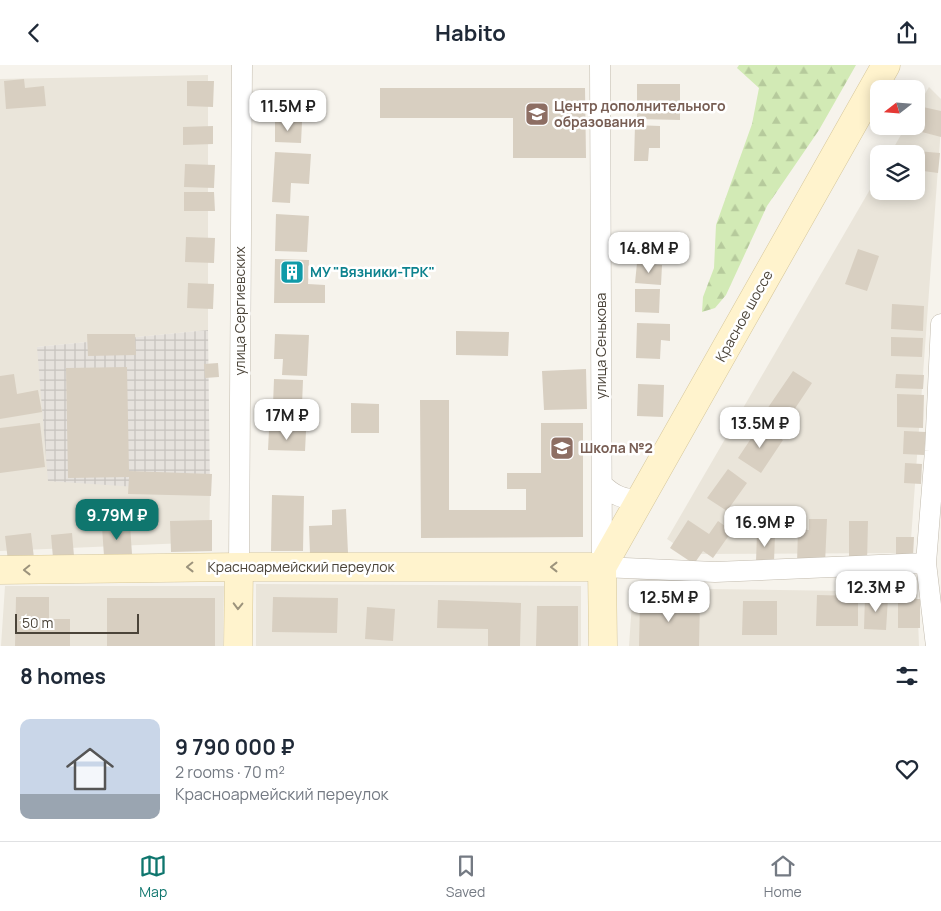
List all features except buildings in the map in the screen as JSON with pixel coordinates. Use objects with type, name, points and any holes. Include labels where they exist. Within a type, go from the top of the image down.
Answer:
[{"type":"street","name":"улица Сергиевских","points":[[238,646],[242,65]]},
{"type":"street","name":"улица Сенькова","points":[[600,65],[602,567]]},
{"type":"street","name":"Красное шоссе","points":[[602,567],[886,65]]},
{"type":"street","points":[[936,646],[926,563],[935,451],[941,324]]},
{"type":"street","points":[[602,484],[622,499],[640,501]]},
{"type":"street","points":[[603,646],[602,567],[715,572],[926,563]]},
{"type":"street","name":"Красноармейский переулок","points":[[0,570],[239,567],[602,567]]},
{"type":"shaded area","points":[[208,75],[208,330],[37,347],[210,492],[209,542],[0,551],[0,79]]},
{"type":"shaded area","points":[[929,87],[941,99],[941,127],[910,553],[690,554],[667,539],[870,189],[870,200],[925,200],[925,145],[895,145],[901,135],[925,135],[925,94]]},
{"type":"shaded area","points":[[208,330],[210,492],[48,481],[37,347]]},
{"type":"shaded area","points":[[256,584],[581,586],[581,646],[256,646]]},
{"type":"shaded area","points":[[5,586],[224,586],[223,646],[1,646]]},
{"type":"shaded area","points":[[633,588],[917,592],[919,646],[629,646]]},
{"type":"green space","points":[[739,65],[856,65],[819,130],[767,206],[726,295],[715,308],[702,312],[703,297],[714,268],[716,225],[752,124],[759,88],[737,68]]},
{"type":"place","name":"Центр дополнительного образования","points":[[537,114]]},
{"type":"place","name":"МУ \"Вязники-ТРК\"","points":[[292,272]]},
{"type":"place","name":"Школа №2","points":[[562,448]]}]
